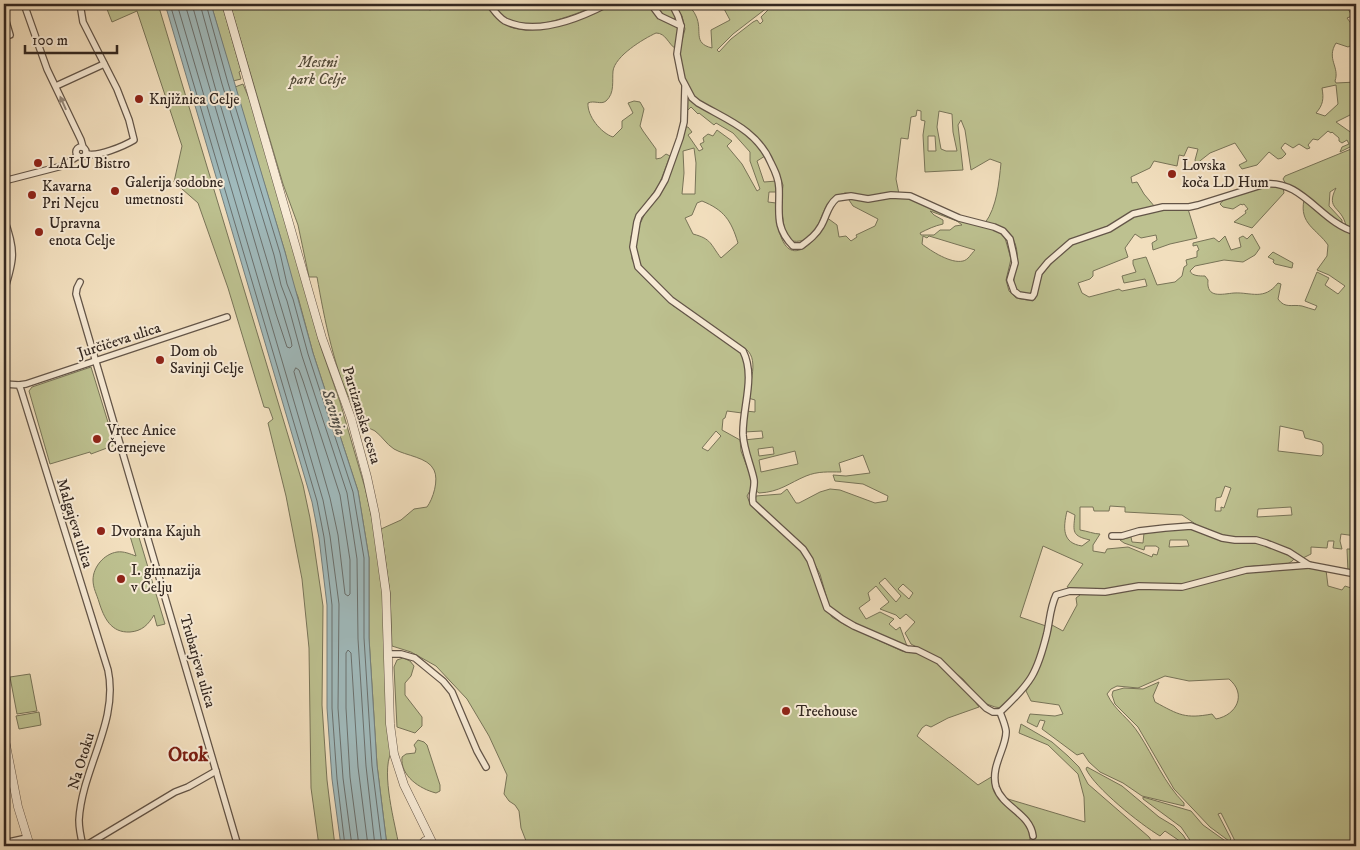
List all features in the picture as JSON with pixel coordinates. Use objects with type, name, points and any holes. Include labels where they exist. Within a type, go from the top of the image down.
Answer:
[{"type":"street","points":[[36,4],[25,5],[47,69],[83,147],[87,154],[93,156],[121,147],[134,140],[129,120],[83,22],[80,4]]},
{"type":"street","name":"Partizanska cesta","points":[[226,4],[322,338],[351,418],[375,514],[386,593],[390,724],[394,754],[404,785],[423,824],[421,844]]},
{"type":"street","points":[[489,4],[495,13],[504,20],[522,27],[558,22],[607,4]]},
{"type":"street","points":[[651,4],[660,16],[681,26]]},
{"type":"street","points":[[672,4],[681,26],[677,54],[685,85],[692,98],[698,104],[741,126],[760,144],[770,158],[777,175],[779,187],[778,215],[781,230],[793,246],[801,246],[817,233],[832,202],[837,198],[851,196],[868,199],[890,195],[910,196],[959,218],[1003,231],[1010,239],[1015,262],[1010,280],[1014,291],[1032,298],[1039,274],[1071,242],[1109,228],[1133,214],[1163,207],[1198,206],[1265,184],[1275,182],[1283,184],[1304,197],[1342,227],[1356,232]]},
{"type":"street","points":[[5,19],[7,36]]},
{"type":"street","points":[[56,86],[104,64]]},
{"type":"street","points":[[685,85],[684,122],[680,138],[665,180],[657,194],[639,216],[637,222],[633,247],[638,267],[671,300],[744,351],[748,360],[749,372],[743,436],[754,484],[751,495],[753,503],[803,550],[810,560],[827,608],[842,619],[907,649],[917,650],[939,661],[986,708],[993,712],[1000,712],[1029,683],[1040,661],[1050,607],[1056,595],[1070,591],[1105,592],[1139,586],[1182,586],[1246,570],[1309,565],[1356,574]]},
{"type":"street","points":[[78,156],[77,150],[83,147]]},
{"type":"street","points":[[4,181],[62,166],[78,156],[81,158],[87,154]]},
{"type":"street","points":[[4,220],[12,244],[13,256],[12,266],[4,291]]},
{"type":"street","name":"Trubarjeva ulica","points":[[80,282],[76,294],[124,452],[238,846]]},
{"type":"street","name":"Jurčičeva ulica","points":[[19,385],[227,317]]},
{"type":"street","points":[[4,384],[19,385]]},
{"type":"street","name":"Malgajeva ulica","points":[[19,385],[111,684]]},
{"type":"street","points":[[1112,536],[1191,526],[1222,538],[1256,540],[1266,543],[1289,552],[1309,565]]},
{"type":"street","points":[[389,654],[401,654],[415,658],[443,681],[452,692],[477,751],[486,767]]},
{"type":"street","name":"Na Otoku","points":[[84,846],[79,822],[82,801],[109,710],[111,684]]},
{"type":"street","points":[[1000,712],[1006,732],[997,764],[996,785],[999,794],[1028,822],[1033,836]]},
{"type":"street","points":[[4,735],[16,799],[30,846]]},
{"type":"street","points":[[84,846],[175,792],[216,771]]},
{"type":"street","points":[[423,824],[434,844]]},
{"type":"street","points":[[4,843],[27,838]]},
{"type":"street","points":[[421,844],[428,841],[434,844]]},
{"type":"green space","points":[[105,4],[158,4],[303,485],[310,518],[323,606],[322,705],[327,780],[335,846],[319,846],[311,788],[309,648],[302,579],[286,496],[268,423],[273,419],[269,408],[264,407],[228,288],[198,203],[174,182],[182,146],[137,11],[112,22]]},
{"type":"green space","points":[[211,4],[222,4],[241,71],[239,72],[241,79],[233,81]]},
{"type":"green space","name":"Mestni park Celje","points":[[230,4],[422,4],[430,10],[441,4],[487,4],[496,17],[506,25],[519,29],[533,30],[562,24],[610,4],[648,4],[656,16],[680,29],[676,49],[665,37],[656,33],[630,49],[615,65],[613,87],[609,98],[600,103],[588,103],[592,118],[604,132],[613,137],[622,128],[622,121],[633,113],[628,103],[640,102],[644,109],[640,126],[656,149],[656,159],[666,154],[670,156],[659,185],[637,215],[631,237],[632,259],[639,273],[672,305],[731,344],[741,352],[749,364],[742,413],[727,411],[723,419],[722,430],[740,440],[741,451],[752,480],[752,487],[747,496],[749,501],[759,514],[804,553],[811,566],[822,601],[832,617],[845,625],[902,651],[921,654],[936,662],[960,682],[979,707],[948,718],[931,727],[926,725],[917,736],[978,785],[993,776],[994,789],[1027,822],[1031,833],[1029,846],[528,846],[521,828],[519,811],[504,794],[507,775],[489,736],[467,699],[436,666],[411,652],[392,646],[390,593],[381,529],[401,520],[414,509],[427,507],[435,489],[435,474],[427,462],[394,449],[377,433],[364,426],[360,421],[336,363],[317,277],[309,277],[298,225],[283,184]],"holes":[[[716,431],[721,436],[708,451],[702,448]]]},
{"type":"green space","points":[[492,4],[601,4],[555,20],[530,25],[507,21],[498,14]]},
{"type":"green space","points":[[654,4],[670,4],[677,19],[666,16]]},
{"type":"green space","points":[[674,4],[686,4],[692,9],[698,21],[700,40],[706,46],[712,48],[711,30],[730,20],[723,7],[725,4],[772,4],[733,34],[717,50],[719,52],[731,39],[753,22],[757,20],[760,24],[763,21],[761,17],[774,4],[1347,4],[1352,16],[1347,18],[1356,30],[1356,48],[1354,50],[1352,45],[1348,47],[1336,43],[1332,54],[1336,71],[1336,83],[1356,82],[1356,117],[1352,114],[1336,122],[1356,136],[1356,144],[1340,152],[1342,147],[1349,144],[1347,140],[1342,143],[1332,132],[1328,131],[1318,140],[1313,139],[1308,145],[1310,148],[1307,149],[1299,144],[1293,148],[1285,143],[1281,148],[1286,154],[1282,158],[1278,159],[1269,152],[1257,165],[1242,169],[1239,165],[1247,161],[1235,143],[1210,153],[1196,164],[1195,160],[1198,149],[1188,147],[1184,156],[1179,155],[1177,166],[1154,161],[1150,168],[1131,177],[1132,183],[1137,182],[1155,207],[1070,241],[1047,261],[1033,293],[1028,295],[1016,290],[1014,279],[1017,254],[1014,240],[1000,227],[985,223],[995,202],[1001,163],[990,159],[971,170],[965,130],[961,120],[958,125],[963,170],[925,172],[923,135],[925,121],[921,120],[921,111],[917,110],[916,116],[911,117],[908,139],[901,138],[896,179],[899,194],[877,197],[864,197],[847,193],[839,195],[828,204],[814,233],[809,238],[801,241],[791,241],[785,233],[781,206],[783,185],[775,166],[753,135],[742,125],[699,103],[690,91],[684,76],[679,52],[685,29],[682,16]],"holes":[[[1336,85],[1338,104],[1325,116],[1316,113],[1322,102],[1322,88]],[[939,111],[952,114],[957,151],[941,149],[937,127]],[[928,136],[935,136],[936,151],[928,151]]]},
{"type":"green space","points":[[243,84],[251,103],[320,345],[340,402],[365,488],[374,528],[383,594],[391,753],[387,773],[399,846],[387,846],[377,765],[369,638],[369,558],[358,491],[313,353],[285,252],[235,87]]},
{"type":"green space","points":[[686,95],[704,109],[743,130],[759,145],[765,156],[757,161],[764,182],[777,181],[777,192],[769,192],[768,202],[776,203],[777,222],[783,241],[788,248],[794,251],[803,249],[813,241],[821,230],[826,217],[837,225],[839,237],[846,236],[851,241],[857,237],[856,235],[875,226],[878,219],[853,206],[847,197],[865,200],[885,197],[907,197],[959,220],[999,231],[1005,238],[1011,259],[1006,280],[1009,291],[1016,298],[1033,301],[1041,276],[1057,257],[1073,243],[1109,230],[1134,215],[1158,210],[1188,209],[1197,238],[1153,250],[1152,243],[1157,240],[1156,235],[1141,238],[1135,234],[1125,248],[1128,257],[1093,271],[1093,276],[1090,279],[1078,283],[1082,293],[1089,297],[1119,289],[1122,291],[1147,286],[1145,279],[1124,283],[1122,276],[1136,272],[1133,260],[1146,257],[1157,285],[1175,282],[1182,276],[1184,267],[1187,265],[1186,260],[1197,257],[1197,251],[1199,250],[1197,245],[1193,246],[1193,243],[1214,238],[1219,242],[1225,236],[1231,250],[1241,247],[1239,238],[1243,236],[1247,239],[1252,234],[1260,248],[1255,255],[1243,262],[1224,260],[1195,266],[1190,271],[1191,273],[1205,276],[1210,290],[1216,294],[1262,294],[1273,289],[1278,283],[1281,284],[1278,299],[1283,304],[1302,306],[1315,310],[1317,306],[1305,301],[1317,272],[1329,278],[1325,285],[1338,294],[1345,286],[1329,275],[1317,270],[1327,256],[1328,245],[1306,221],[1303,208],[1304,200],[1335,225],[1356,234],[1356,536],[1341,534],[1342,549],[1333,548],[1334,541],[1328,541],[1327,548],[1311,547],[1311,554],[1303,558],[1255,538],[1237,538],[1203,529],[1182,515],[1125,512],[1125,507],[1110,506],[1109,511],[1094,511],[1093,507],[1080,507],[1080,530],[1100,534],[1093,545],[1093,551],[1105,553],[1107,549],[1128,547],[1152,557],[1153,554],[1157,555],[1159,548],[1156,546],[1145,546],[1144,550],[1120,540],[1131,537],[1132,542],[1143,543],[1144,533],[1192,528],[1228,541],[1246,541],[1266,545],[1295,558],[1282,566],[1246,567],[1193,582],[1195,585],[1260,571],[1309,568],[1326,570],[1328,586],[1342,590],[1345,586],[1351,588],[1356,577],[1356,846],[1194,846],[1181,827],[1143,799],[1143,797],[1191,811],[1203,825],[1231,845],[1234,844],[1235,841],[1221,813],[1218,814],[1231,839],[1229,841],[1210,827],[1174,789],[1138,727],[1115,704],[1112,695],[1113,691],[1124,688],[1143,689],[1159,682],[1153,696],[1155,702],[1182,715],[1212,714],[1216,719],[1229,713],[1237,703],[1238,691],[1229,679],[1189,681],[1165,676],[1138,688],[1117,686],[1107,694],[1114,705],[1139,734],[1165,778],[1184,803],[1184,806],[1142,796],[1123,783],[1100,772],[1089,762],[1083,753],[1077,755],[1042,729],[1045,721],[1040,720],[1037,727],[1027,722],[1030,714],[1055,716],[1063,714],[1059,705],[1031,701],[1026,691],[1042,659],[1052,625],[1063,631],[1077,605],[1076,598],[1080,595],[1074,589],[1067,587],[1083,564],[1043,546],[1020,617],[1046,626],[1039,656],[1029,682],[1001,708],[984,703],[963,679],[937,658],[911,644],[905,633],[915,622],[906,614],[900,619],[896,615],[880,609],[889,602],[876,586],[868,593],[870,600],[859,608],[866,619],[880,612],[894,619],[889,624],[896,630],[900,627],[907,646],[848,621],[829,606],[820,574],[808,552],[794,536],[761,509],[755,501],[756,496],[781,494],[787,489],[796,503],[799,503],[830,489],[840,490],[875,503],[887,501],[888,496],[863,484],[835,481],[833,475],[846,476],[870,473],[863,455],[839,463],[841,472],[810,474],[779,489],[759,493],[755,490],[744,440],[763,438],[762,431],[744,432],[746,411],[755,412],[755,400],[748,398],[753,368],[750,354],[746,349],[676,302],[642,267],[636,255],[636,240],[639,226],[649,205],[661,192],[669,175],[677,146],[686,127],[692,132],[688,135],[699,151],[703,149],[700,144],[704,142],[703,138],[708,134],[713,136],[717,130],[732,141],[727,146],[742,164],[757,191],[760,189],[750,161],[750,152],[733,133],[716,123],[714,125],[691,107],[686,112]],"holes":[[[694,148],[696,163],[695,194],[682,194],[684,173],[683,151]],[[702,201],[710,204],[726,217],[733,228],[738,243],[721,258],[707,240],[693,234],[685,218],[692,215],[697,203]],[[930,211],[957,221],[962,225],[955,226],[950,230],[940,230],[934,235],[921,235],[920,233],[943,224],[943,220]],[[923,236],[927,238],[929,236],[975,250],[963,261],[947,259],[922,244]],[[1280,426],[1303,431],[1305,438],[1321,442],[1323,454],[1321,456],[1278,451]],[[773,447],[774,454],[759,456],[758,449]],[[795,451],[798,464],[761,472],[759,460]],[[1225,486],[1231,488],[1224,508],[1221,507],[1221,511],[1215,511],[1216,498],[1221,497]],[[1291,507],[1292,515],[1257,517],[1258,509]],[[1067,511],[1075,515],[1074,529],[1077,535],[1090,540],[1082,546],[1075,544],[1067,538],[1065,529]],[[1170,540],[1187,540],[1189,546],[1169,547]],[[885,578],[901,596],[896,602],[879,583]],[[903,584],[913,593],[909,599],[898,589]]]},
{"type":"green space","points":[[1356,147],[1356,230],[1346,226],[1333,204],[1332,200],[1336,188],[1330,192],[1329,206],[1342,220],[1342,225],[1304,195],[1286,184],[1283,179],[1285,176]]},
{"type":"green space","points":[[1273,185],[1283,188],[1284,193],[1252,228],[1234,222],[1246,213],[1245,211],[1248,209],[1244,204],[1233,209],[1223,207],[1220,204],[1237,194]]},
{"type":"green space","points":[[1273,252],[1293,263],[1292,268],[1275,264],[1274,260],[1268,257]]},
{"type":"green space","points":[[91,367],[115,445],[91,454],[90,452],[50,464],[29,391],[32,387]]},
{"type":"green space","points":[[138,534],[165,624],[157,626],[154,615],[147,625],[141,629],[123,632],[113,627],[106,619],[94,589],[93,575],[100,562],[112,553],[122,552],[136,556],[130,536]]},
{"type":"green space","points":[[1347,549],[1356,549],[1356,573],[1348,572]]},
{"type":"green space","points":[[403,658],[410,661],[414,666],[411,676],[405,683],[405,695],[422,717],[422,726],[415,733],[397,727],[394,667],[397,660]]},
{"type":"green space","points":[[30,674],[37,711],[17,714],[10,677]]},
{"type":"green space","points":[[39,712],[41,725],[19,729],[16,716]]},
{"type":"green space","points":[[1021,724],[1052,742],[1068,756],[1079,767],[1088,784],[1149,837],[1153,843],[1149,846],[1032,846],[1034,831],[1032,826],[1007,801],[1008,799],[1085,822],[1084,797],[1078,774],[1048,745],[1019,733]]},
{"type":"green space","points":[[418,740],[427,745],[440,785],[440,791],[436,793],[412,781],[404,770],[402,757],[406,754],[415,753],[414,745]]},
{"type":"green space","points":[[1087,767],[1122,786],[1159,817],[1174,826],[1190,846],[1187,846],[1165,831],[1160,836],[1141,823],[1099,786],[1091,777],[1086,769]]},
{"type":"water","points":[[165,4],[211,4],[313,353],[358,491],[369,558],[369,638],[377,765],[387,846],[341,846],[332,779],[327,708],[327,605],[319,538],[312,502]]},
{"type":"place","name":"Knjižnica Celje","points":[[139,99]]},
{"type":"place","name":"LALU Bistro","points":[[38,163]]},
{"type":"place","name":"Lovska koča LD Hum","points":[[1172,174]]},
{"type":"place","name":"Galerija sodobne umetnosti","points":[[115,191]]},
{"type":"place","name":"Kavarna Pri Nejcu","points":[[32,195]]},
{"type":"place","name":"Upravna enota Celje","points":[[39,232]]},
{"type":"place","name":"Dom ob Savinji Celje","points":[[160,360]]},
{"type":"place","name":"Vrtec Anice Černejeve","points":[[97,439]]},
{"type":"place","name":"Dvorana Kajuh","points":[[101,531]]},
{"type":"place","name":"I. gimnazija v Celju","points":[[121,579]]},
{"type":"place","name":"Treehouse","points":[[786,711]]},
{"type":"district","name":"Otok","points":[[188,754]]},
{"type":"water label","name":"Savinja","points":[[335,412]]}]
